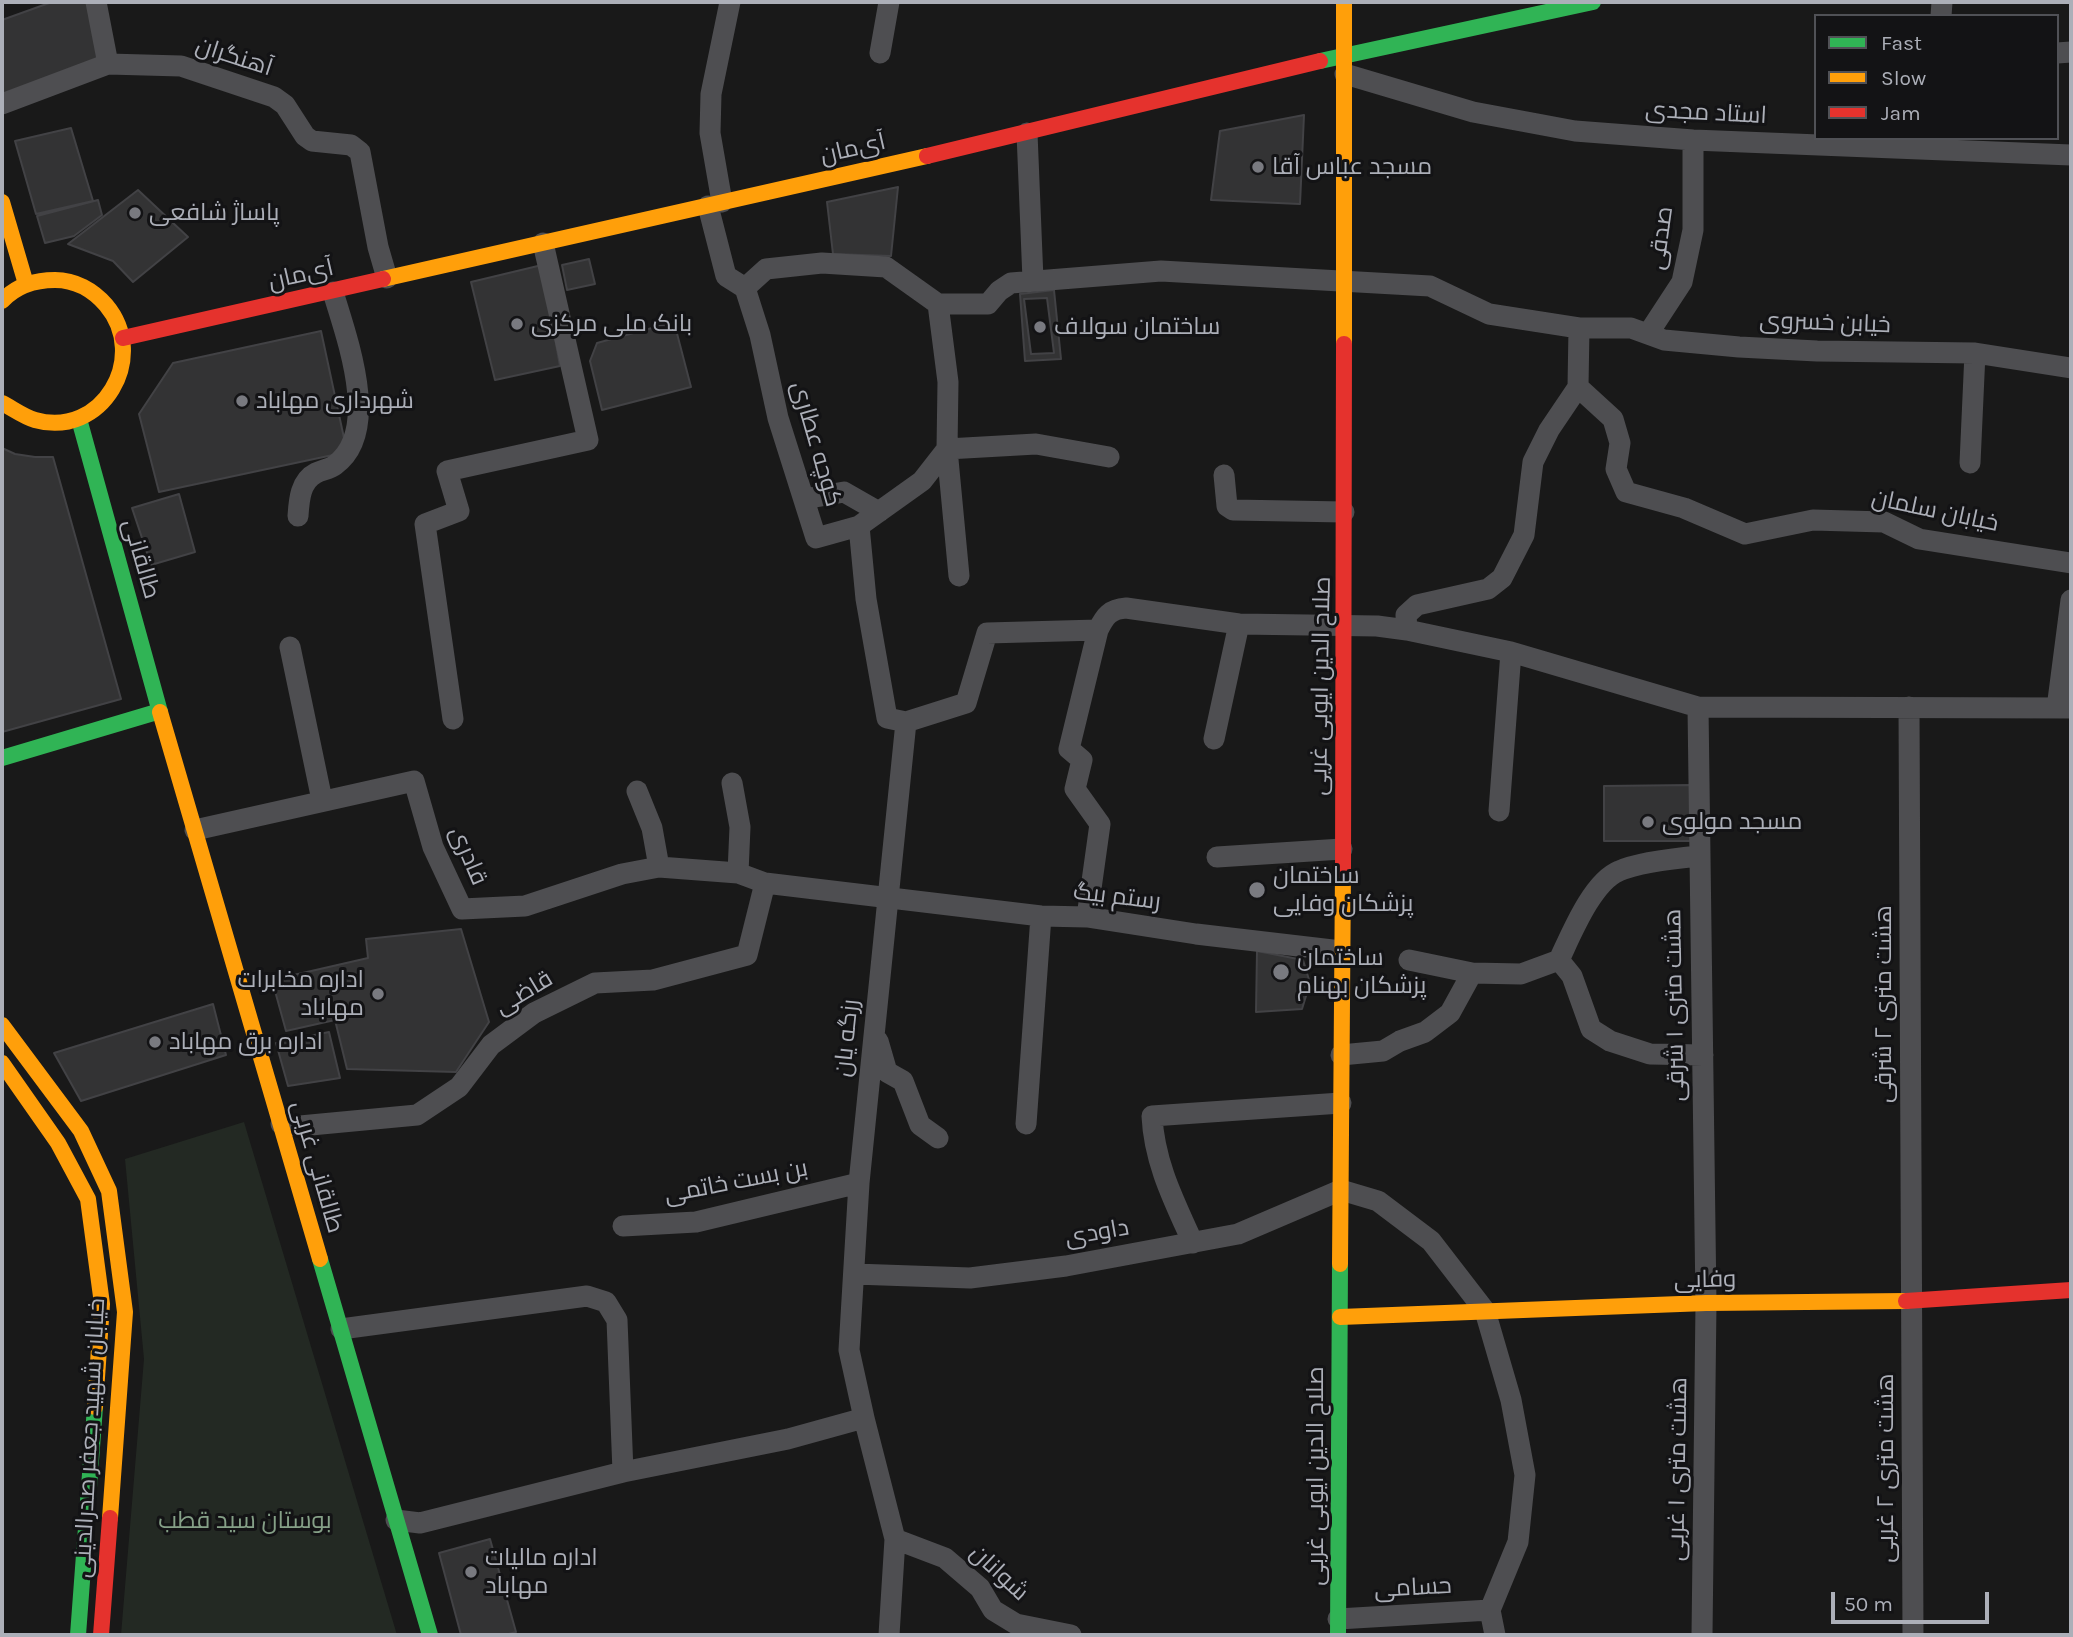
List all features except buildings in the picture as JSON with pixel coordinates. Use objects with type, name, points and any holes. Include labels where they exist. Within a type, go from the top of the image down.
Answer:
[{"type":"street","points":[[2,104],[108,64],[96,2]]},
{"type":"street","name":"کوچه عطاری","points":[[730,2],[711,94],[710,133],[715,204],[726,276],[744,288],[760,335],[778,418],[816,538],[859,526],[866,599],[887,718],[906,722]]},
{"type":"street","points":[[880,53],[889,2]]},
{"type":"street","name":"صلاح الدین ایوبی غریی","points":[[1340,1317],[1345,512],[1344,2]]},
{"type":"street","name":"آی‌مان","points":[[123,338],[1027,133],[1345,65],[1593,2]]},
{"type":"street","name":"آهنگران","points":[[108,64],[181,66],[236,83],[274,97],[285,105],[305,136],[312,141],[356,147],[360,152],[378,247],[387,278]]},
{"type":"street","name":"استاد مجدی","points":[[1345,65],[1486,114],[1575,131],[1693,140],[2071,155]]},
{"type":"street","points":[[1027,133],[1033,281]]},
{"type":"street","name":"صدقی","points":[[1648,334],[1682,282],[1693,230],[1693,140]]},
{"type":"street","points":[[2,202],[26,284]]},
{"type":"street","points":[[453,719],[425,524],[459,511],[447,471],[588,440],[543,243]]},
{"type":"street","points":[[744,288],[766,269],[822,264],[886,267],[937,304],[948,382],[947,449],[959,576]]},
{"type":"street","name":"خیابن خسروی","points":[[937,304],[988,304],[999,290],[1011,283],[1161,271],[1344,279],[1430,286],[1489,314],[1579,328],[1631,328],[1664,340],[1778,349],[1975,353],[2071,368]]},
{"type":"street","points":[[2,300],[26,284],[46,279],[68,281],[87,288],[104,300],[117,318],[123,338],[124,362],[116,386],[100,406],[79,419],[58,424],[37,422],[18,415],[2,403]]},
{"type":"street","points":[[298,516],[300,493],[312,475],[336,465],[354,443],[358,412],[356,370],[333,292]]},
{"type":"street","points":[[1407,630],[1406,615],[1417,605],[1488,589],[1503,578],[1524,535],[1533,463],[1549,430],[1578,387],[1579,328]]},
{"type":"street","points":[[1970,463],[1975,353]]},
{"type":"street","name":"خیابان سلمان","points":[[1578,387],[1613,419],[1620,443],[1616,469],[1626,492],[1684,508],[1745,534],[1813,520],[1884,523],[1919,539],[2071,563]]},
{"type":"street","name":"طالقانی","points":[[79,419],[160,711]]},
{"type":"street","points":[[859,526],[922,481],[947,449],[1036,444],[1109,457]]},
{"type":"street","points":[[1224,475],[1227,506],[1233,510],[1345,512]]},
{"type":"street","points":[[804,499],[844,492],[879,512]]},
{"type":"street","points":[[1087,917],[1100,824],[1074,789],[1082,760],[1069,749],[1098,630],[1105,617],[1114,609],[1126,608],[1239,624],[1377,626],[1407,630],[1511,652],[1698,707],[2064,708],[2071,600]]},
{"type":"street","points":[[1214,739],[1239,624]]},
{"type":"street","points":[[906,722],[966,703],[987,633],[1098,630]]},
{"type":"street","points":[[290,647],[323,800]]},
{"type":"street","points":[[1499,811],[1511,652]]},
{"type":"street","name":"هشت متری ۱ شرقی","points":[[1698,707],[1706,1303]]},
{"type":"street","name":"هشت متری ۲ شرقی","points":[[1909,707],[1911,1300]]},
{"type":"street","points":[[2,758],[160,711]]},
{"type":"street","name":"طالقانی غربی","points":[[160,711],[430,1635]]},
{"type":"street","name":"رزگه یان","points":[[889,1635],[895,1539],[849,1350],[859,1183],[906,722]]},
{"type":"street","name":"قادری","points":[[195,830],[414,781],[433,847],[462,909],[525,906],[622,874],[659,867],[738,873],[765,883]]},
{"type":"street","points":[[732,783],[740,827],[738,873]]},
{"type":"street","points":[[637,791],[652,828],[659,867]]},
{"type":"street","points":[[1217,857],[1342,849]]},
{"type":"street","points":[[1409,960],[1472,973],[1521,974],[1559,960],[1592,896],[1617,871],[1675,858],[1699,856]]},
{"type":"street","name":"رستم بیگ","points":[[765,883],[1041,916],[1087,917],[1196,934],[1341,951]]},
{"type":"street","name":"قاضی","points":[[281,1124],[300,1126],[417,1115],[459,1087],[491,1045],[534,1013],[596,984],[653,980],[747,955],[765,883]]},
{"type":"street","points":[[1026,1125],[1041,916]]},
{"type":"street","points":[[1559,960],[1572,976],[1591,1028],[1610,1041],[1650,1054],[1703,1055]]},
{"type":"street","points":[[1341,1055],[1384,1051],[1425,1031],[1450,1013],[1472,973]]},
{"type":"street","name":"خیابان شهید جعفر صدرالدینی","points":[[2,1025],[81,1131],[108,1191],[125,1312],[101,1635]]},
{"type":"street","points":[[874,1027],[887,1072],[903,1081],[919,1125],[938,1138]]},
{"type":"street","name":"خیابان شهید جعفر صدرالدینی","points":[[2,1063],[58,1143],[88,1199],[101,1291],[78,1635]]},
{"type":"street","points":[[1193,1242],[1163,1175],[1153,1136],[1152,1116],[1341,1103]]},
{"type":"street","name":"بن بست خاتمی","points":[[623,1226],[695,1222],[859,1183]]},
{"type":"street","points":[[1340,1190],[1377,1200],[1431,1241],[1485,1311],[1511,1400],[1525,1475],[1518,1542],[1490,1610],[1495,1635]]},
{"type":"street","name":"داودی","points":[[853,1274],[970,1278],[1066,1266],[1238,1234],[1340,1190]]},
{"type":"street","name":"وفایی","points":[[1340,1317],[1706,1303],[1911,1300],[2071,1290]]},
{"type":"street","points":[[341,1329],[587,1296],[606,1302],[617,1320],[623,1472]]},
{"type":"street","name":"هشت متری ۲ غربی","points":[[1911,1300],[1913,1635]]},
{"type":"street","name":"هشت متری ۱ غربی","points":[[1702,1635],[1706,1303]]},
{"type":"street","name":"صلاح الدین ایوبی غربی","points":[[1338,1627],[1340,1317]]},
{"type":"street","points":[[397,1520],[420,1523],[623,1472],[788,1440],[864,1418]]},
{"type":"street","name":"شوانان","points":[[895,1539],[945,1558],[981,1588],[993,1610],[1016,1624],[1071,1635]]},
{"type":"street","name":"حسامی","points":[[1338,1627],[1490,1610]]},
{"type":"green space","name":"بوستان سید قطب","points":[[244,1122],[397,1635],[121,1635],[144,1359],[125,1159]]},
{"type":"traffic: fast","points":[[1320,61],[1593,2]]},
{"type":"traffic: fast","points":[[79,419],[160,712]]},
{"type":"traffic: fast","points":[[2,758],[160,711]]},
{"type":"traffic: fast","points":[[320,1259],[430,1635]]},
{"type":"traffic: fast","points":[[1338,1635],[1340,1264]]},
{"type":"traffic: fast","points":[[78,1635],[95,1407]]},
{"type":"traffic: slow","points":[[1344,2],[1344,344]]},
{"type":"traffic: slow","points":[[383,279],[927,156]]},
{"type":"traffic: slow","points":[[2,202],[26,284]]},
{"type":"traffic: slow","points":[[2,301],[13,291],[40,281],[62,280],[76,284],[89,290],[106,305],[118,326],[123,348],[121,369],[112,389],[99,406],[81,417],[59,423],[35,420],[2,403]]},
{"type":"traffic: slow","points":[[160,712],[320,1259]]},
{"type":"traffic: slow","points":[[1340,1264],[1343,870]]},
{"type":"traffic: slow","points":[[2,1025],[81,1131],[109,1191],[125,1312],[110,1518]]},
{"type":"traffic: slow","points":[[2,1063],[58,1143],[88,1199],[102,1304],[95,1407]]},
{"type":"traffic: slow","points":[[1340,1317],[1706,1303],[1906,1301]]},
{"type":"traffic: jam","points":[[927,156],[1320,61]]},
{"type":"traffic: jam","points":[[123,338],[383,279]]},
{"type":"traffic: jam","points":[[1343,870],[1344,344]]},
{"type":"traffic: jam","points":[[1906,1301],[2071,1290]]},
{"type":"traffic: jam","points":[[101,1635],[110,1518]]},
{"type":"place","name":"مسجد عباس آقا","points":[[1258,167]]},
{"type":"place","name":"پاساژ شافعی","points":[[135,213]]},
{"type":"place","name":"بانک ملی مرکزی","points":[[517,324]]},
{"type":"place","name":"ساختمان سولاف","points":[[1040,327]]},
{"type":"place","name":"شهرداری مهاباد","points":[[242,401]]},
{"type":"place","name":"مسجد مولوی","points":[[1648,822]]},
{"type":"place","name":"ساختمان پزشکان وفایی","points":[[1257,890]]},
{"type":"place","name":"ساختمان پزشکان بهنام","points":[[1281,972]]},
{"type":"place","name":"اداره مخابرات مهاباد","points":[[378,994]]},
{"type":"place","name":"اداره برق مهاباد","points":[[155,1042]]},
{"type":"place","name":"اداره مالیات مهاباد","points":[[471,1572]]}]
